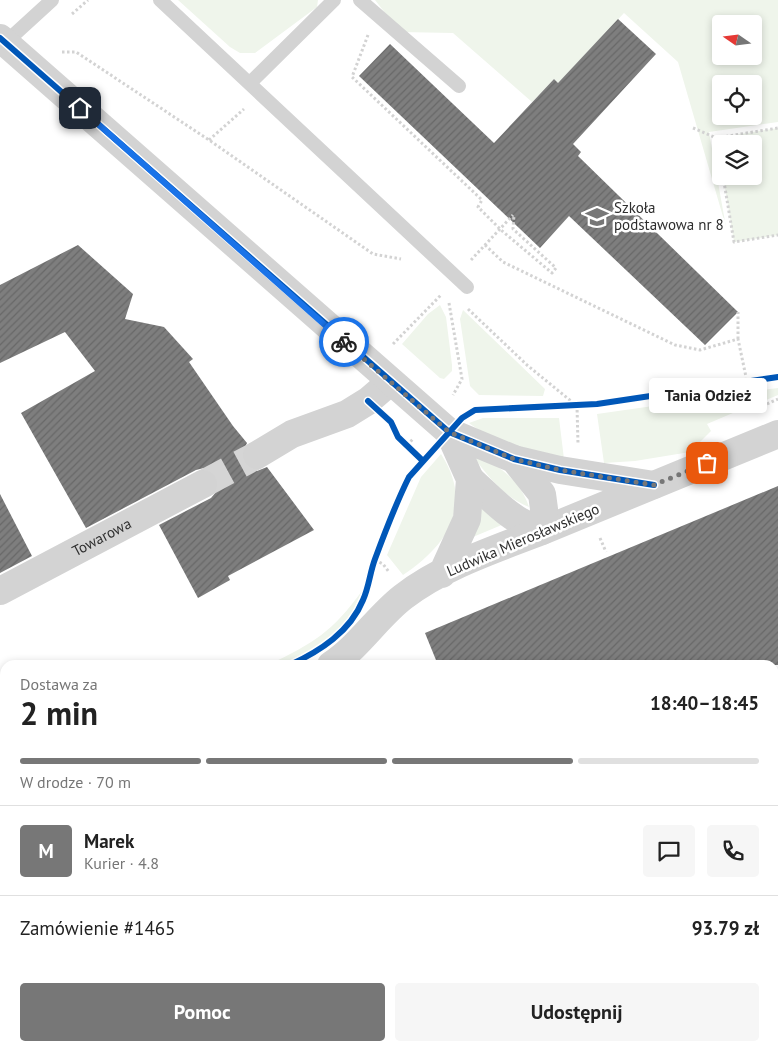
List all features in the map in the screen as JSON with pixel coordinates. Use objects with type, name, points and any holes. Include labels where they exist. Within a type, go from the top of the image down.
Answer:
[{"type":"street","points":[[2,43],[449,432],[514,459],[560,470],[654,485]]},
{"type":"street","points":[[257,454],[292,434],[347,414],[368,401],[390,382]]},
{"type":"street","points":[[449,432],[470,479],[511,516],[526,526],[542,531],[544,509],[542,494],[514,459]]},
{"type":"street","name":"Ludwika Mierosławskiego","points":[[336,660],[404,596],[442,574],[483,555],[778,434]]},
{"type":"street","points":[[442,574],[467,519],[470,479]]},
{"type":"street","name":"Towarowa","points":[[0,591],[203,484]]},
{"type":"lane","points":[[2,43],[52,0]]},
{"type":"lane","points":[[160,0],[467,287]]},
{"type":"lane","points":[[250,83],[334,0]]},
{"type":"lane","points":[[360,0],[460,86]]},
{"type":"path","points":[[384,20],[365,38],[352,78],[482,200],[478,207],[500,230],[552,273],[556,268],[513,229],[514,215],[500,230],[485,245],[503,262],[675,345],[700,350],[738,339]]},
{"type":"path","points":[[56,51],[76,52],[209,140],[373,254],[406,260]]},
{"type":"path","points":[[209,140],[246,106]]},
{"type":"path","points":[[692,128],[712,136]]},
{"type":"path","points":[[735,135],[778,128]]},
{"type":"path","points":[[724,185],[734,242],[778,235]]},
{"type":"path","points":[[448,298],[462,379],[454,395]]},
{"type":"path","points":[[738,312],[738,339],[753,410]]},
{"type":"shaded area","points":[[178,0],[318,0],[317,7],[255,53],[240,53],[230,47]]},
{"type":"shaded area","points":[[375,0],[778,0],[778,122],[762,124],[762,75],[712,75],[712,125],[757,125],[709,132],[712,149],[712,179],[678,62],[624,13],[558,83],[554,79],[532,102],[453,33],[400,32]]},
{"type":"shaded area","points":[[778,128],[778,235],[734,242],[724,185],[762,185],[762,135],[735,135]]},
{"type":"shaded area","points":[[714,185],[718,185],[726,227]]},
{"type":"shaded area","points":[[440,305],[446,317],[452,365],[452,371],[444,379],[440,378],[402,344],[428,314]]},
{"type":"shaded area","points":[[463,310],[545,389],[543,396],[479,395],[470,386],[460,319]]},
{"type":"shaded area","points":[[778,388],[778,395],[757,404],[754,391]]},
{"type":"shaded area","points":[[744,393],[747,407],[707,424],[711,431],[690,452],[635,461],[604,463],[597,414]]},
{"type":"shaded area","points":[[483,418],[559,418],[564,459],[514,446],[489,436],[469,423]]},
{"type":"shaded area","points":[[467,448],[496,466],[512,479],[525,496],[529,507],[501,489]]},
{"type":"shaded area","points":[[441,454],[451,473],[455,490],[455,507],[451,522],[444,537],[433,551],[403,575],[387,555],[421,477]]},
{"type":"shaded area","points":[[476,504],[504,524],[473,537]]},
{"type":"shaded area","points":[[362,591],[348,619],[323,643],[292,660],[278,660],[321,635]]},
{"type":"building","points":[[618,19],[656,54],[573,144],[581,152],[578,156],[738,312],[705,345],[569,216],[540,248],[359,76],[390,44],[494,143],[554,79],[558,83]]},
{"type":"building","points":[[78,245],[133,294],[125,319],[164,327],[193,359],[189,362],[247,443],[241,455],[244,463],[249,468],[257,471],[267,467],[314,530],[228,576],[230,580],[198,598],[159,525],[211,498],[219,485],[217,476],[204,468],[196,470],[86,528],[21,413],[95,371],[65,332],[0,363],[0,285]]},
{"type":"building","points":[[778,486],[778,660],[436,660],[425,633]]},
{"type":"building","points":[[0,494],[32,556],[0,573]]},
{"type":"tunnel","points":[[203,484],[257,455]]},
{"type":"cycle path","points":[[0,38],[449,432],[514,459],[560,470],[654,485]]},
{"type":"cycle path","points":[[299,660],[323,647],[350,622],[365,595],[373,564],[409,477],[462,418],[475,410],[597,404],[778,377]]},
{"type":"cycle path","points":[[368,401],[391,422],[398,437],[423,461]]},
{"type":"way so far","points":[[344,342],[449,432],[514,459],[560,470],[654,485],[707,463]]},
{"type":"place","name":"Szkoła podstawowa nr 8","points":[[597,217]]},
{"type":"place","name":"Tania Odzież","points":[[707,463]]},
{"type":"route","points":[[80,108],[344,342]]}]
